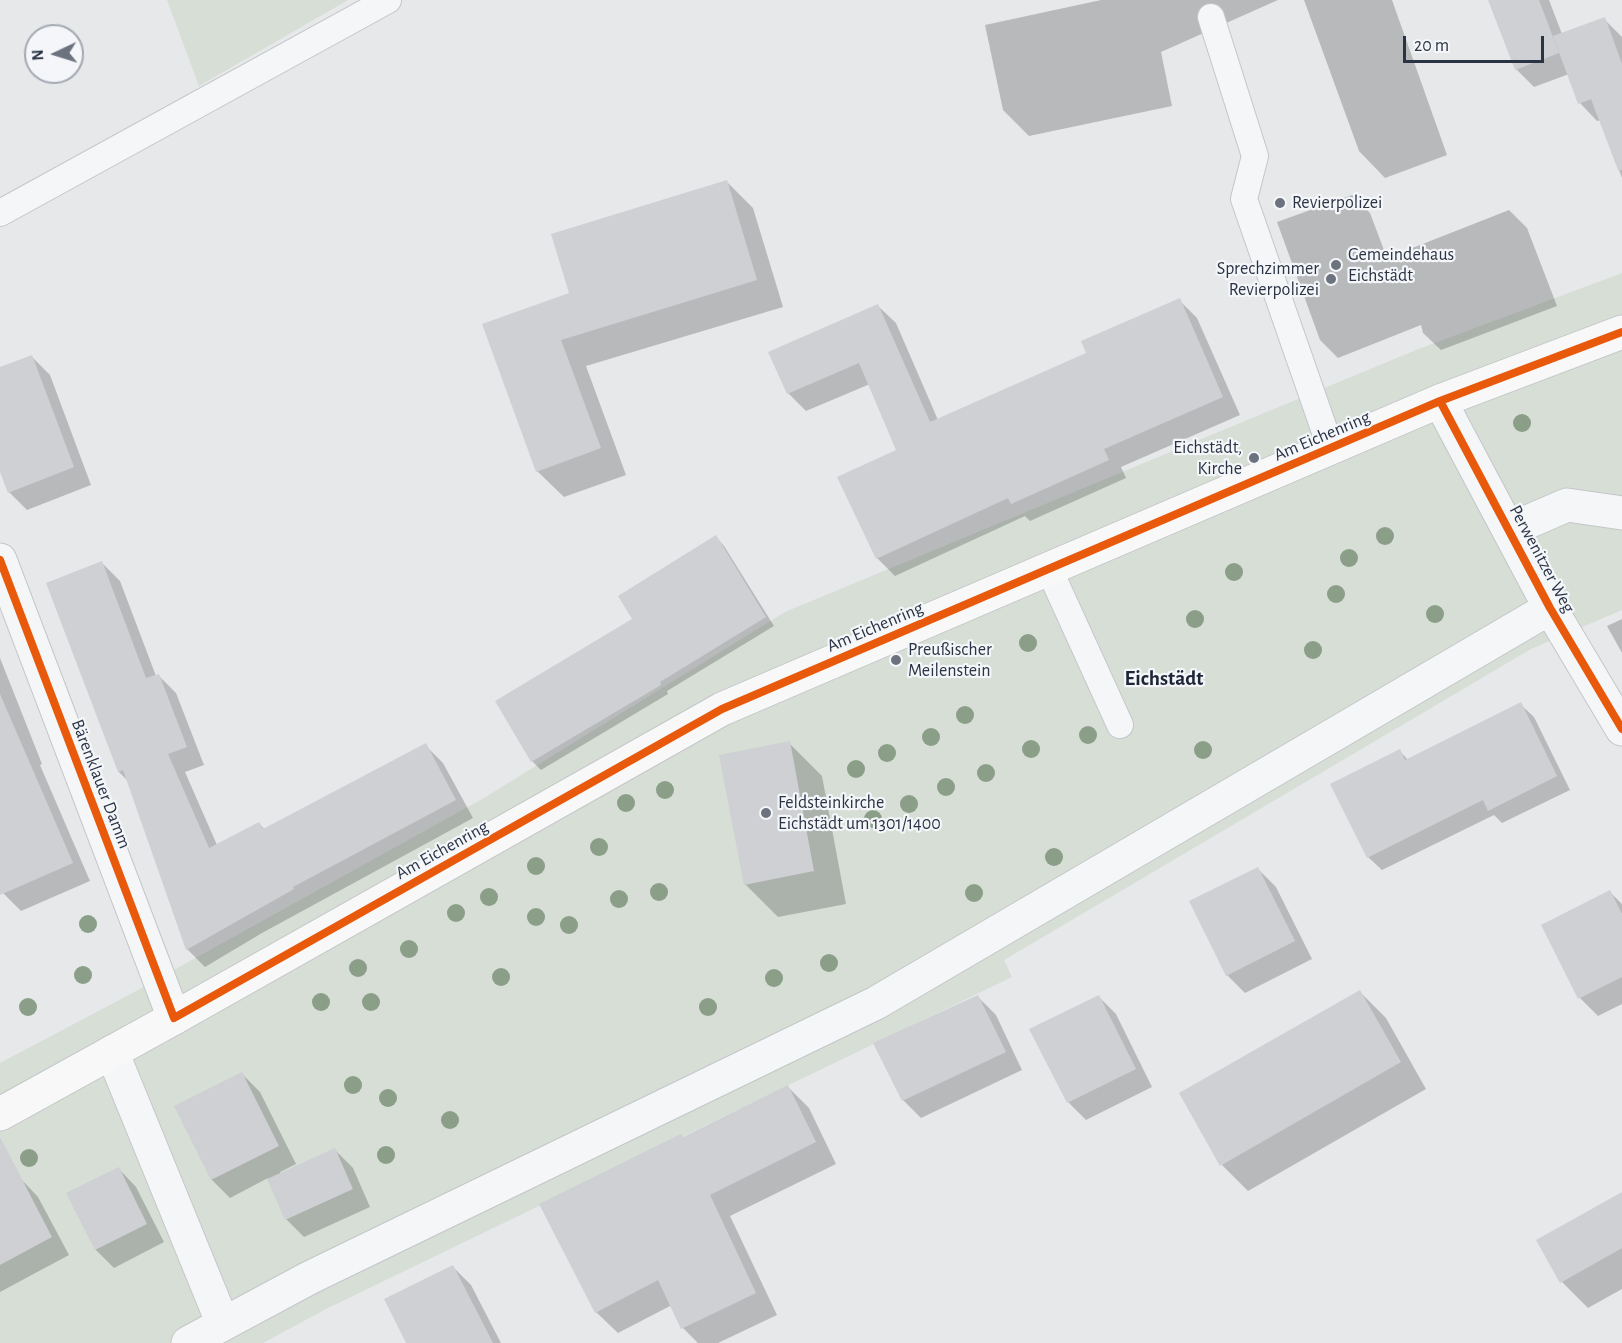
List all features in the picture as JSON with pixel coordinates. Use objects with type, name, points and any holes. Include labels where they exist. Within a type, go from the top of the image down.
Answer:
[{"type":"main road","name":"Am Eichenring","points":[[0,1114],[722,709],[1440,401],[1622,332]]},
{"type":"street","name":"Perwenitzer Weg","points":[[1440,401],[1550,608],[1622,729]]},
{"type":"street","points":[[1509,530],[1567,505],[1622,513]]},
{"type":"street","name":"Bärenklauer Damm","points":[[0,561],[174,1018]]},
{"type":"street","points":[[188,1343],[309,1278],[876,1002],[1550,608]]},
{"type":"street","points":[[112,1052],[223,1324]]},
{"type":"lane","points":[[0,213],[388,0]]},
{"type":"lane","points":[[1211,16],[1255,156],[1245,199],[1331,449]]},
{"type":"lane","points":[[1049,569],[1120,725]]},
{"type":"shaded area","points":[[167,0],[348,0],[199,86]]},
{"type":"shaded area","points":[[1622,273],[1622,610],[1531,649],[1004,960],[1012,977],[326,1309],[263,1343],[0,1343],[0,1063],[127,996],[484,798],[785,612],[1416,350]]},
{"type":"building","points":[[1488,0],[1539,0],[1559,53],[1515,70]]},
{"type":"building","points":[[1605,17],[1622,64],[1622,170],[1618,170],[1591,99],[1578,104],[1553,36]]},
{"type":"building","points":[[727,180],[757,280],[561,340],[601,448],[536,472],[482,324],[569,293],[551,234]]},
{"type":"building","points":[[1180,298],[1223,397],[1104,449],[1109,460],[1011,504],[1008,498],[876,559],[837,477],[896,450],[859,363],[787,394],[768,352],[878,304],[930,422],[1086,353],[1081,341]]},
{"type":"building","points":[[32,355],[74,467],[8,493],[0,472],[0,367]]},
{"type":"building","points":[[716,535],[766,617],[660,682],[661,685],[531,762],[495,701],[632,619],[618,596]]},
{"type":"building","points":[[102,561],[146,678],[159,674],[187,747],[168,754],[209,848],[259,822],[263,829],[426,743],[456,800],[293,887],[294,889],[186,950],[123,770],[118,772],[46,583]]},
{"type":"building","points":[[0,694],[73,863],[0,895]]},
{"type":"building","points":[[1521,702],[1557,776],[1488,811],[1483,800],[1367,858],[1330,784],[1400,749],[1405,760]]},
{"type":"building","name":"Feldsteinkirche Eichstädt um 1301/1400","points":[[790,741],[814,871],[744,885],[719,755]]},
{"type":"building","points":[[1258,867],[1295,941],[1226,976],[1189,901]]},
{"type":"building","points":[[1610,890],[1622,914],[1622,977],[1578,999],[1541,925]]},
{"type":"building","points":[[1360,990],[1401,1062],[1220,1166],[1179,1093]]},
{"type":"building","points":[[978,995],[1006,1052],[902,1101],[873,1043]]},
{"type":"building","points":[[1099,995],[1136,1069],[1067,1103],[1029,1029]]},
{"type":"building","points":[[242,1072],[279,1146],[211,1180],[174,1106]]},
{"type":"building","points":[[788,1085],[816,1142],[710,1195],[756,1293],[681,1329],[658,1280],[595,1313],[539,1204],[681,1134],[683,1137]]},
{"type":"building","points":[[0,1137],[52,1237],[0,1265]]},
{"type":"building","points":[[335,1148],[353,1189],[285,1220],[267,1179]]},
{"type":"building","points":[[119,1167],[147,1224],[95,1250],[66,1193]]},
{"type":"building","points":[[1622,1192],[1622,1248],[1560,1283],[1536,1240]]},
{"type":"building","points":[[453,1265],[493,1343],[406,1343],[384,1299]]},
{"type":"cycle path","points":[[0,560],[174,1018],[722,709],[1440,401],[1622,332]]},
{"type":"cycle path","points":[[1440,401],[1550,608],[1622,729]]},
{"type":"place","name":"Revierpolizei","points":[[1280,203]]},
{"type":"place","name":"Gemeindehaus Eichstädt","points":[[1336,265]]},
{"type":"place","name":"Sprechzimmer Revierpolizei","points":[[1331,279]]},
{"type":"place","name":"Eichstädt, Kirche","points":[[1254,458]]},
{"type":"place","name":"Preußischer Meilenstein","points":[[896,660]]},
{"type":"place","name":"Feldsteinkirche Eichstädt um 1301/1400","points":[[766,813]]},
{"type":"district","name":"Eichstädt","points":[[1164,679]]}]
